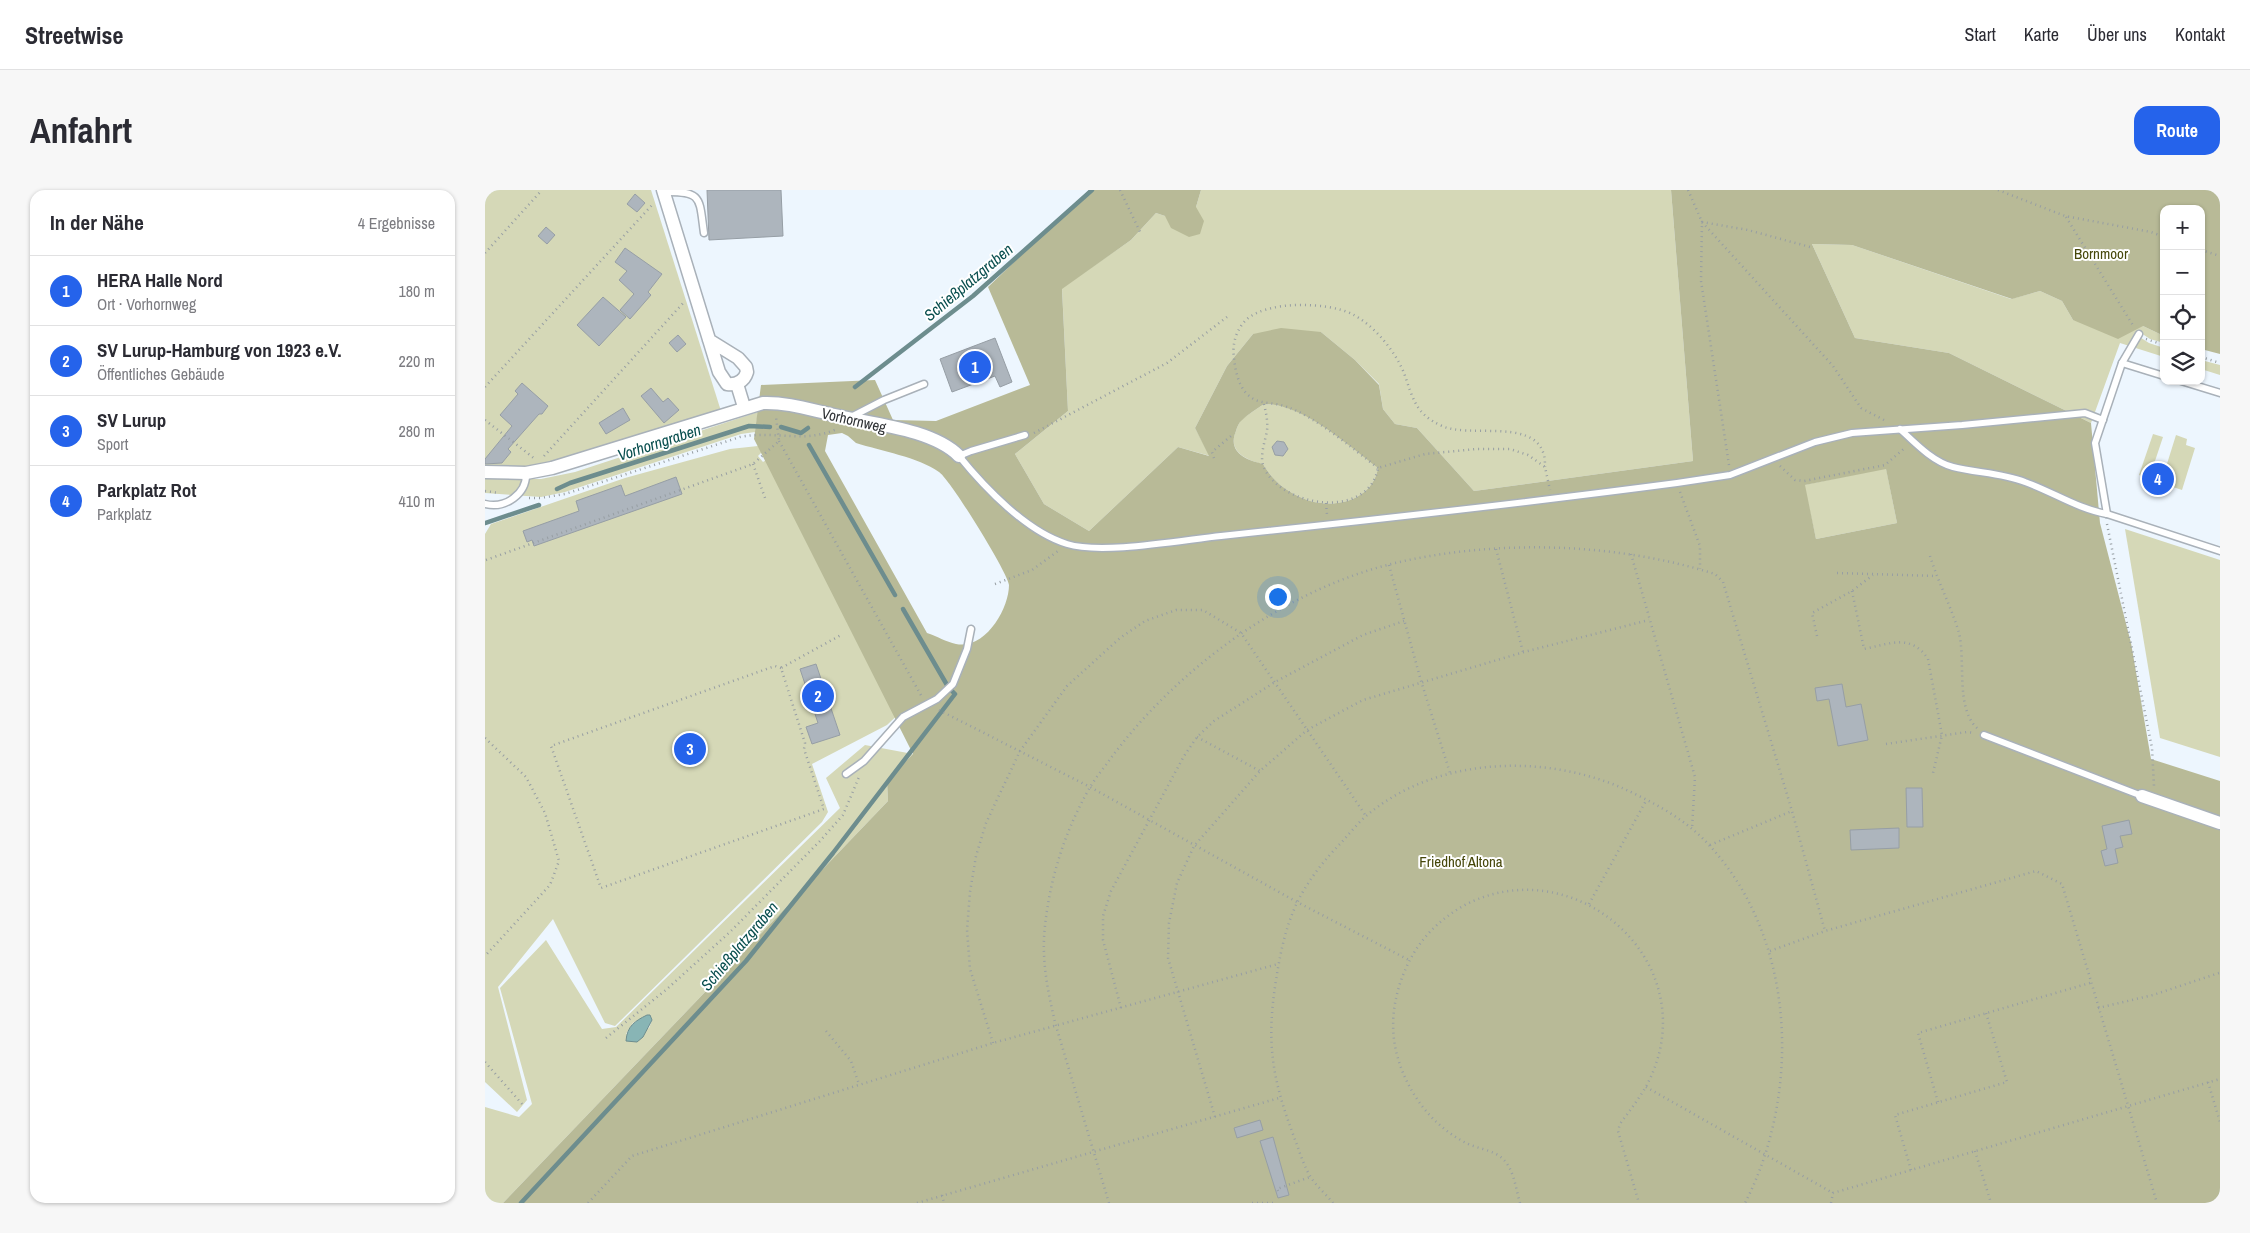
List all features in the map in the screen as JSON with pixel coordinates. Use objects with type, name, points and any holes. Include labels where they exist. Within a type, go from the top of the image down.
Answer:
[{"type":"street","points":[[664,191],[709,340],[722,380],[727,384],[737,384],[746,377],[746,367],[738,358],[709,340]]},
{"type":"street","points":[[737,384],[744,407]]},
{"type":"street","name":"Vorhornweg","points":[[485,472],[526,473],[552,468],[744,407],[763,403],[778,403],[928,438],[944,445],[959,456]]},
{"type":"street","points":[[2148,798],[2220,823]]},
{"type":"lane","points":[[664,191],[685,191],[699,201],[704,233]]},
{"type":"lane","points":[[2107,514],[2095,443],[2121,363],[2139,334]]},
{"type":"lane","points":[[2121,363],[2160,375]]},
{"type":"lane","points":[[848,418],[884,400],[924,384]]},
{"type":"lane","points":[[2194,385],[2220,393]]},
{"type":"lane","points":[[1025,435],[959,456],[974,474],[1023,521],[1066,544],[1091,548],[1118,547],[1550,499],[1730,475],[1815,442],[1852,433],[2085,413],[2103,420]]},
{"type":"lane","points":[[1900,429],[1933,457],[1952,467],[1989,472],[2024,481],[2090,511],[2107,514],[2220,551]]},
{"type":"lane","points":[[485,504],[502,505],[515,497],[525,483],[526,473]]},
{"type":"lane","points":[[846,774],[863,761],[903,717],[925,703],[937,699],[953,684],[967,650],[971,629]]},
{"type":"lane","points":[[1984,735],[2148,798]]},
{"type":"path","points":[[485,253],[541,190]]},
{"type":"path","points":[[1120,190],[1141,234]]},
{"type":"path","points":[[1688,190],[1702,222],[1833,366],[1861,408],[1900,429]]},
{"type":"path","points":[[1998,190],[2065,216],[2151,232],[2160,235]]},
{"type":"path","points":[[485,387],[664,191]]},
{"type":"path","points":[[2065,216],[2124,314],[2139,334],[2150,341],[2160,344]]},
{"type":"path","points":[[1702,222],[1749,230],[1810,247]]},
{"type":"path","points":[[1702,222],[1701,281],[1730,475]]},
{"type":"path","points":[[2205,251],[2220,256]]},
{"type":"path","points":[[485,420],[539,461],[694,291]]},
{"type":"path","points":[[1378,468],[1326,429],[1289,407],[1277,404],[1264,404],[1248,395],[1239,382],[1234,364],[1233,348],[1238,330],[1247,318],[1260,312],[1295,305],[1333,308],[1352,314],[1379,335],[1403,373],[1416,407],[1427,418],[1443,427],[1459,431],[1519,434],[1535,441],[1543,452],[1549,480],[1550,499]]},
{"type":"path","points":[[1025,435],[1033,434],[1062,420],[1167,363],[1227,317]]},
{"type":"path","points":[[2205,358],[2220,363]]},
{"type":"path","points":[[778,403],[776,419],[779,441],[925,703],[1090,787],[1297,902],[1409,960]]},
{"type":"path","points":[[1264,404],[1267,417],[1263,464],[1271,477],[1300,498],[1326,503],[1340,502],[1357,497],[1371,487],[1378,468]]},
{"type":"path","points":[[485,492],[515,497],[540,498],[565,494],[740,437],[777,435],[796,438],[811,437],[825,435],[838,428]]},
{"type":"path","points":[[1213,458],[1212,452],[1231,436]]},
{"type":"path","points":[[486,560],[753,464],[779,441]]},
{"type":"path","points":[[1775,458],[1781,468],[1795,480],[1805,481],[1885,465],[1912,441]]},
{"type":"path","points":[[1378,468],[1425,454],[1476,449],[1510,449],[1528,455],[1545,467]]},
{"type":"path","points":[[753,464],[765,498]]},
{"type":"path","points":[[1677,483],[1700,546],[1700,569]]},
{"type":"path","points":[[1326,503],[1327,518]]},
{"type":"path","points":[[2107,514],[2107,529],[2152,748],[2148,798]]},
{"type":"path","points":[[995,584],[1032,570],[1066,544]]},
{"type":"path","points":[[1109,1203],[1056,1026],[1049,997],[1044,961],[1045,927],[1050,893],[1063,846],[1090,787],[1133,729],[1162,698],[1241,633],[1283,609],[1335,584],[1389,565],[1443,553],[1496,549],[1567,548],[1631,554],[1715,574],[1723,582],[1792,812],[1825,931]]},
{"type":"path","points":[[1496,549],[1523,652]]},
{"type":"path","points":[[1631,554],[1695,777],[1692,829]]},
{"type":"path","points":[[1931,556],[1959,632],[1965,708],[1970,722],[1984,735]]},
{"type":"path","points":[[1389,565],[1421,682],[1450,773]]},
{"type":"path","points":[[1837,573],[1937,576]]},
{"type":"path","points":[[1817,636],[1812,613],[1852,590],[1874,574]]},
{"type":"path","points":[[1852,590],[1864,650],[1900,642],[1911,643],[1921,648],[1928,659],[1942,735],[1933,773]]},
{"type":"path","points":[[993,1043],[970,969],[967,930],[970,892],[976,856],[986,823],[1020,751],[1067,686],[1120,638],[1145,621],[1176,610],[1203,610],[1241,633],[1366,816]]},
{"type":"path","points":[[1215,1117],[1168,958],[1169,923],[1177,883],[1194,846],[1260,771],[1307,730],[1363,700],[1523,652],[1649,620]]},
{"type":"path","points":[[1121,1008],[1103,940],[1103,916],[1111,891],[1184,756],[1197,737],[1214,721],[1275,682],[1363,635],[1404,621]]},
{"type":"path","points":[[781,668],[805,743],[804,749],[824,809],[601,888],[551,746],[775,666],[781,668],[841,635]]},
{"type":"path","points":[[1886,744],[1967,732],[1984,735]]},
{"type":"path","points":[[1197,737],[1260,771]]},
{"type":"path","points":[[485,738],[526,777],[545,813],[559,861],[551,885],[485,956]]},
{"type":"path","points":[[606,1038],[667,989],[730,932],[820,841],[843,815],[853,795],[863,761]]},
{"type":"path","points":[[1333,1203],[1311,1177],[1279,1098],[1273,1064],[1270,1035],[1278,964],[1287,928],[1297,902],[1328,857],[1366,816],[1407,790],[1450,773],[1497,767],[1546,768],[1599,778],[1647,799],[1692,829],[1710,845],[1746,894],[1769,951],[1779,998],[1783,1045],[1778,1100],[1766,1154],[1745,1203]]},
{"type":"path","points":[[1589,904],[1647,799]]},
{"type":"path","points":[[1710,845],[1792,812]]},
{"type":"path","points":[[1769,951],[1825,931],[2036,871],[2062,884],[2157,1203]]},
{"type":"path","points":[[1520,1203],[1510,1169],[1503,1158],[1449,1133],[1424,1109],[1405,1079],[1395,1046],[1394,1019],[1397,994],[1409,960],[1418,946],[1442,920],[1457,910],[1487,896],[1506,891],[1541,890],[1559,893],[1589,904],[1620,926],[1632,939],[1646,961],[1657,985],[1661,1002],[1662,1037],[1654,1071],[1646,1087],[1620,1124],[1618,1131],[1639,1203]]},
{"type":"path","points":[[588,1203],[632,1156],[993,1043],[1278,964]]},
{"type":"path","points":[[2098,1008],[2153,995],[2219,973]]},
{"type":"path","points":[[1938,1102],[1918,1033],[2090,983]]},
{"type":"path","points":[[1911,1170],[1895,1115],[2007,1082],[1985,1013]]},
{"type":"path","points":[[826,1031],[851,1061],[859,1084]]},
{"type":"path","points":[[485,1062],[523,1105]]},
{"type":"path","points":[[1646,1087],[1833,1193],[2220,1079]]},
{"type":"path","points":[[2208,1082],[2220,1122]]},
{"type":"path","points":[[917,1203],[1279,1098]]},
{"type":"path","points":[[1975,1151],[1991,1203]]},
{"type":"path","points":[[1281,1189],[1311,1177]]},
{"type":"path","points":[[1831,1203],[1833,1193]]},
{"type":"path","points":[[942,1195],[944,1203]]},
{"type":"path","points":[[1252,1203],[1273,1203]]},
{"type":"shaded area","points":[[485,190],[651,190],[721,411],[538,469],[485,468]]},
{"type":"shaded area","points":[[1201,190],[1671,190],[1693,461],[1474,491],[1417,428],[1395,424],[1383,409],[1379,384],[1355,360],[1321,332],[1253,334],[1227,366],[1195,428],[1210,456],[1178,447],[1089,531],[1044,504],[1015,454],[1068,411],[1062,288],[1131,240],[1156,213],[1165,216],[1196,207]]},
{"type":"shaded area","points":[[1812,244],[1852,245],[2011,299],[2040,291],[2062,301],[2073,320],[2143,326],[2160,334],[2160,342],[2150,339],[2141,333],[2138,336],[2160,347],[2160,356],[2120,343],[2091,423],[1949,353],[1855,338]]},
{"type":"shaded area","points":[[2205,361],[2220,365],[2220,375],[2205,370]]},
{"type":"shaded area","points":[[1264,404],[1294,411],[1339,437],[1378,468],[1374,480],[1358,496],[1347,501],[1335,503],[1311,501],[1283,487],[1274,479],[1263,464],[1250,460],[1240,454],[1234,444],[1234,438],[1241,420]]},
{"type":"shaded area","points":[[758,412],[755,432],[741,434],[565,492],[541,497],[485,493],[485,479],[541,479],[575,472]]},
{"type":"shaded area","points":[[2153,434],[2163,437],[2149,479],[2139,475]]},
{"type":"shaded area","points":[[2176,435],[2187,439],[2186,445],[2195,448],[2182,490],[2161,483]]},
{"type":"shaded area","points":[[758,446],[762,452],[758,456],[763,462],[766,460],[904,709],[887,725],[812,764],[828,812],[822,822],[615,1026],[605,1023],[553,919],[498,987],[527,1100],[517,1112],[485,1082],[485,534],[491,524],[625,478],[730,449]]},
{"type":"shaded area","points":[[1886,468],[1897,523],[1816,539],[1804,485]]},
{"type":"shaded area","points":[[2125,529],[2220,560],[2220,757],[2160,738]]},
{"type":"shaded area","points":[[865,745],[913,754],[887,781],[888,801],[503,1203],[485,1203],[485,1107],[519,1117],[532,1104],[500,988],[546,940],[602,1029],[616,1027],[840,808],[826,778]],"holes":[[[650,1015],[652,1020],[649,1028],[626,1034],[633,1023]]]},
{"type":"shaded area","points":[[650,1015],[652,1020],[643,1037],[637,1042],[626,1041],[628,1031],[632,1025]]},
{"type":"green space","name":"Friedhof Altona","points":[[1089,190],[1201,190],[1196,207],[1204,221],[1200,234],[1189,237],[1171,228],[1165,216],[1156,213],[1131,240],[1062,289],[1068,411],[1015,454],[1044,504],[1089,531],[1178,447],[1209,456],[1195,428],[1227,366],[1253,334],[1281,328],[1321,332],[1355,360],[1379,385],[1383,409],[1395,424],[1417,428],[1474,491],[1693,461],[1671,190],[2220,190],[2220,354],[2205,350],[2205,205],[2160,205],[2160,334],[2143,326],[2118,339],[2073,320],[2062,301],[2040,291],[2012,299],[1852,245],[1812,244],[1855,338],[1949,353],[2091,423],[2100,523],[2131,643],[2151,759],[2220,781],[2220,1203],[503,1203],[888,801],[887,781],[913,754],[754,439],[761,385],[875,380],[893,420],[936,421],[1030,385],[988,287]],"holes":[[[1264,404],[1294,411],[1324,427],[1378,468],[1374,480],[1367,489],[1347,501],[1335,503],[1311,501],[1283,487],[1274,479],[1263,464],[1250,460],[1240,454],[1236,450],[1234,438],[1241,421]],[[842,433],[856,443],[921,462],[939,472],[966,508],[999,563],[1009,585],[1008,595],[1000,616],[986,634],[977,641],[967,644],[956,644],[927,633],[825,451],[828,435]],[[1886,469],[1897,523],[1816,539],[1805,485]]]},
{"type":"building","points":[[707,190],[781,190],[783,236],[709,240]]},
{"type":"building","points":[[635,194],[645,203],[637,212],[627,204]]},
{"type":"building","points":[[546,227],[555,235],[547,244],[538,236]]},
{"type":"building","points":[[625,248],[662,274],[648,292],[651,295],[630,319],[620,310],[634,294],[619,280],[627,271],[615,262]]},
{"type":"building","points":[[603,297],[626,317],[599,346],[577,325]]},
{"type":"building","points":[[678,335],[686,344],[677,352],[669,343]]},
{"type":"building","points":[[995,338],[1012,382],[1000,387],[995,376],[952,392],[940,359]]},
{"type":"building","points":[[522,383],[548,406],[508,449],[511,452],[502,463],[485,464],[485,459],[512,426],[500,415],[518,394],[515,391]]},
{"type":"building","points":[[651,388],[663,402],[668,398],[679,410],[664,423],[641,396]]},
{"type":"building","points":[[623,408],[630,420],[606,434],[599,423]]},
{"type":"building","points":[[1277,441],[1284,442],[1288,449],[1283,456],[1275,455],[1272,447]]},
{"type":"building","points":[[676,477],[682,494],[534,546],[532,540],[527,542],[523,531],[579,511],[576,501],[621,485],[625,496]]},
{"type":"building","points":[[816,664],[840,735],[812,744],[806,727],[818,723],[800,669]]},
{"type":"building","points":[[1842,684],[1846,707],[1861,704],[1868,740],[1838,746],[1829,699],[1817,701],[1815,688]]},
{"type":"building","points":[[1906,788],[1922,788],[1923,827],[1907,827]]},
{"type":"building","points":[[2129,820],[2132,834],[2120,836],[2123,847],[2115,849],[2118,863],[2105,866],[2101,851],[2107,849],[2102,826]]},
{"type":"building","points":[[1899,828],[1899,848],[1851,850],[1850,830]]},
{"type":"building","points":[[1260,1120],[1263,1130],[1237,1138],[1234,1128]]},
{"type":"building","points":[[1273,1137],[1289,1195],[1278,1198],[1260,1141]]},
{"type":"waterway","name":"Schießplatzgraben","points":[[855,387],[973,296],[1092,190]]},
{"type":"waterway","name":"Vorhorngraben","points":[[557,489],[570,483],[749,426],[770,427]]},
{"type":"waterway","name":"Vorhorngraben","points":[[781,427],[801,433],[808,428]]},
{"type":"waterway","name":"Schießplatzgraben","points":[[809,445],[895,595]]},
{"type":"waterway","name":"Vorhorngraben","points":[[485,523],[539,505]]},
{"type":"waterway","name":"Schießplatzgraben","points":[[903,609],[947,685]]},
{"type":"waterway","name":"Schießplatzgraben","points":[[521,1203],[746,961],[833,853],[955,694],[951,690]]},
{"type":"place","name":"HERA Halle Nord","points":[[975,367]]},
{"type":"place","name":"Parkplatz Rot","points":[[2158,479]]},
{"type":"place","name":"SV Lurup-Hamburg von 1923 e.V.","points":[[818,696]]},
{"type":"place","name":"SV Lurup","points":[[690,749]]},
{"type":"park label","name":"Bornmoor","points":[[2101,253]]}]
